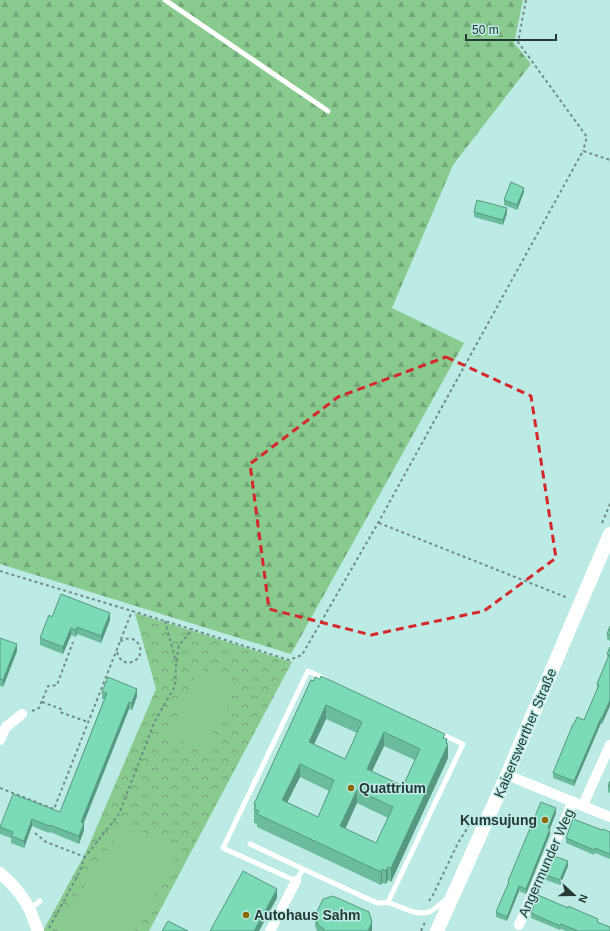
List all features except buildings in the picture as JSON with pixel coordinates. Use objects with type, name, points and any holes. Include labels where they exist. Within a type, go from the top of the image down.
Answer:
[{"type":"main road","name":"Kaiserswerther Straße","points":[[437,931],[507,775],[610,534]]},
{"type":"street","points":[[0,740],[6,727],[22,714]]},
{"type":"street","points":[[583,806],[610,745]]},
{"type":"street","name":"Angermunder Weg","points":[[507,775],[610,817]]},
{"type":"street","name":"Angermunder Weg","points":[[519,925],[573,801]]},
{"type":"street","points":[[0,873],[17,890],[30,910],[38,931]]},
{"type":"street","points":[[270,931],[296,881]]},
{"type":"lane","points":[[165,0],[328,111]]},
{"type":"lane","points":[[302,869],[296,881],[223,848],[308,671],[329,681]]},
{"type":"lane","points":[[388,902],[463,744],[435,731]]},
{"type":"lane","points":[[250,844],[377,903],[388,902],[405,910],[427,912],[435,908],[449,897],[456,889]]},
{"type":"lane","points":[[30,910],[40,901]]},
{"type":"path","points":[[0,571],[165,620],[289,660],[302,655],[378,523],[583,151],[587,137],[518,42],[526,0]]},
{"type":"path","points":[[583,151],[610,160]]},
{"type":"path","points":[[378,523],[580,603]]},
{"type":"path","points":[[0,788],[54,809],[132,611]]},
{"type":"path","points":[[165,620],[176,664]]},
{"type":"path","points":[[48,931],[78,875],[85,857],[118,814],[154,722],[175,686],[179,645],[193,630]]},
{"type":"path","points":[[116,651],[118,657],[125,662],[136,660],[140,655],[140,646],[134,639],[128,638],[122,640],[118,645]]},
{"type":"path","points":[[22,714],[39,708],[48,686],[57,684],[73,642]]},
{"type":"path","points":[[41,702],[61,709],[60,712],[88,722]]},
{"type":"path","points":[[35,833],[46,842],[85,857]]},
{"type":"path","points":[[421,931],[428,916]]},
{"type":"highlighted area","points":[[446,357],[531,396],[556,558],[484,611],[371,635],[269,609],[250,464],[338,397]]},
{"type":"green space","points":[[0,0],[523,0],[514,43],[531,64],[453,165],[392,308],[464,343],[291,654],[0,564]]},
{"type":"green space","points":[[135,613],[292,662],[149,931],[43,931],[86,852],[156,689]]},
{"type":"green space","points":[[199,668],[236,684],[206,752],[169,736]]},
{"type":"green space","points":[[124,824],[179,850],[135,931],[63,931],[59,926]]},
{"type":"place","name":"Quattrium","points":[[351,788]]},
{"type":"place","name":"Kumsujung","points":[[545,820]]},
{"type":"place","name":"Autohaus Sahm","points":[[246,915]]}]
